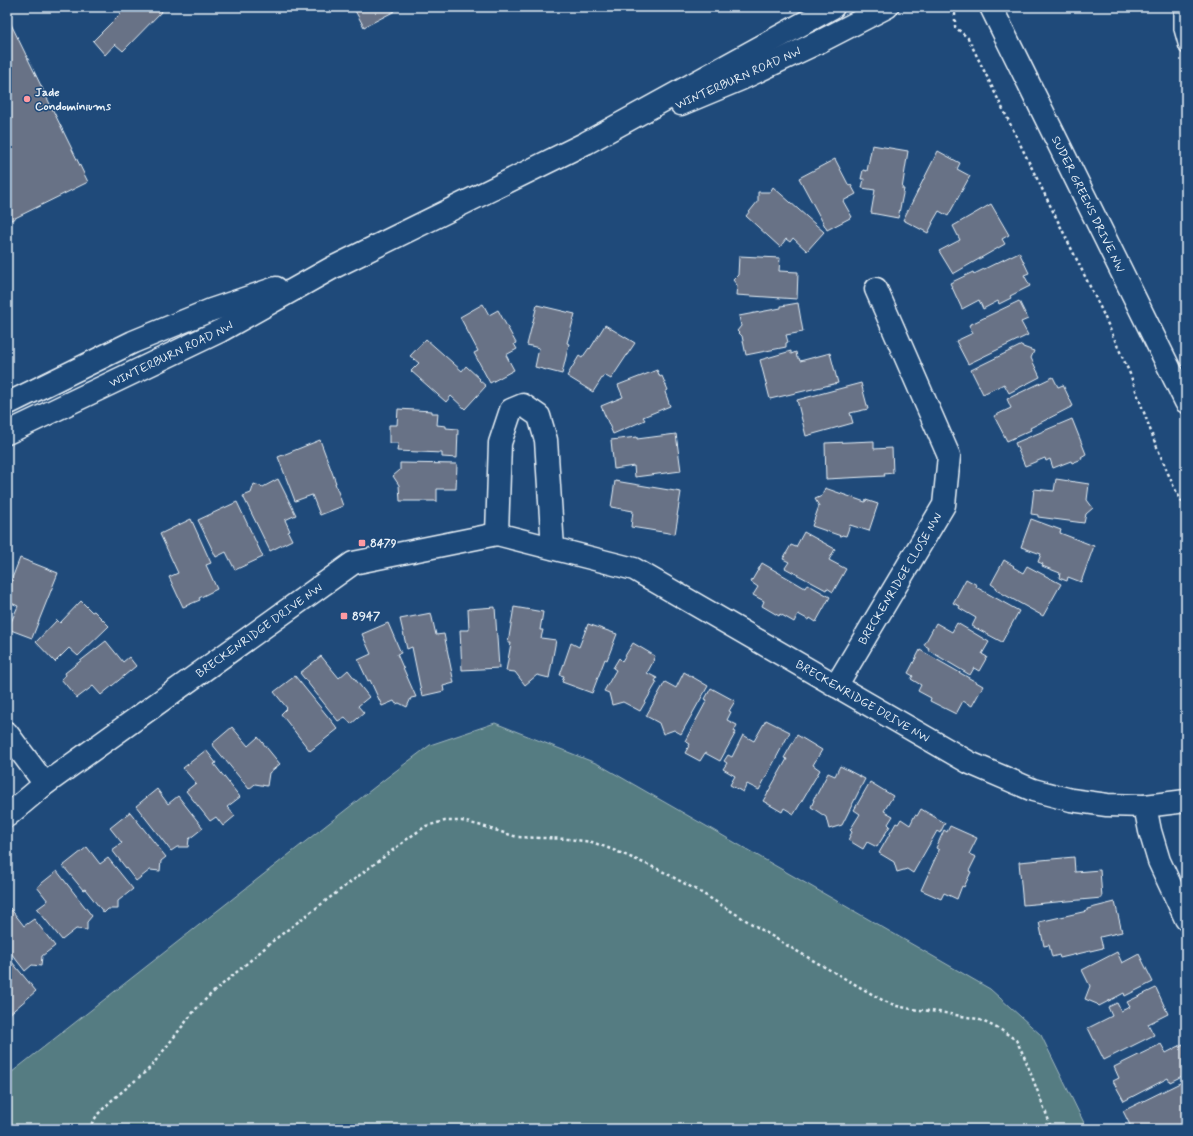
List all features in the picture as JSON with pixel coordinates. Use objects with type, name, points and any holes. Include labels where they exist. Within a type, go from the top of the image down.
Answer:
[{"type":"street","name":"WINTERBURN ROAD NW","points":[[7,433],[220,331],[332,268],[586,143],[833,7]]},
{"type":"street","name":"WINTERBURN ROAD NW","points":[[586,143],[741,79],[888,7]]},
{"type":"street","name":"SUDER GREENS DRIVE NW","points":[[991,7],[1186,402]]},
{"type":"street","name":"WINTERBURN ROAD NW","points":[[7,404],[133,342],[212,310],[332,268]]},
{"type":"street","name":"BRECKENRIDGE CLOSE NW","points":[[836,686],[944,505],[949,456],[876,289]]},
{"type":"street","points":[[497,534],[500,443],[511,410],[522,405],[539,416],[546,440],[552,548]]},
{"type":"street","name":"BRECKENRIDGE DRIVE NW","points":[[7,816],[45,784],[353,564],[497,534],[634,569],[970,763],[1033,790],[1078,801],[1107,805],[1145,806],[1186,801]]},
{"type":"street","points":[[7,733],[45,784]]},
{"type":"street","points":[[1145,806],[1150,831],[1159,861],[1186,919]]},
{"type":"lane","points":[[1181,7],[1181,29],[1186,47]]},
{"type":"path","points":[[955,7],[954,27],[968,38],[1101,309],[1130,374],[1154,440],[1173,485],[1186,510]]},
{"type":"path","points":[[88,1129],[98,1114],[111,1101],[150,1068],[195,1010],[210,995],[274,940],[410,837],[426,826],[445,821],[462,821],[518,837],[568,839],[592,842],[616,851],[660,870],[700,892],[788,946],[884,1001],[911,1009],[978,1019],[1001,1030],[1016,1040],[1024,1056],[1051,1129]]},
{"type":"green space","points":[[495,723],[598,764],[990,989],[1041,1035],[1087,1129],[7,1129],[7,1076],[430,745]]},
{"type":"building","points":[[127,7],[163,7],[164,9],[123,51],[115,44],[105,55],[93,41]]},
{"type":"building","points":[[353,7],[392,7],[395,11],[364,27]]},
{"type":"building","name":"Jade Condominiums","points":[[7,16],[88,182],[7,222]]},
{"type":"building","points":[[872,145],[908,151],[902,189],[904,189],[898,218],[871,213],[875,190],[862,188],[864,179],[861,179],[863,170],[867,171]]},
{"type":"building","points":[[938,151],[960,163],[957,169],[970,176],[948,216],[939,211],[928,233],[903,220]]},
{"type":"building","points":[[835,159],[849,186],[851,185],[856,194],[843,201],[852,217],[827,230],[799,178]]},
{"type":"building","points":[[773,187],[824,232],[807,251],[793,238],[790,242],[786,239],[780,247],[746,216],[758,201],[758,192],[770,192]]},
{"type":"building","points":[[991,204],[1009,235],[1002,239],[1005,244],[953,274],[939,251],[960,240],[953,226]]},
{"type":"building","points":[[1019,252],[1029,273],[1024,275],[1030,286],[1010,296],[1011,298],[999,304],[998,301],[983,309],[979,300],[962,309],[950,283],[973,272],[974,274]]},
{"type":"building","points":[[739,256],[780,258],[779,271],[798,272],[797,299],[736,295],[737,285],[733,280],[738,275]]},
{"type":"building","points":[[1019,301],[1028,319],[1021,322],[1028,335],[968,364],[956,341],[973,333],[969,325]]},
{"type":"building","points":[[798,303],[803,332],[786,335],[788,342],[786,343],[786,347],[746,355],[742,336],[737,331],[741,326],[739,316],[781,308],[781,306]]},
{"type":"building","points":[[483,304],[489,315],[498,310],[516,343],[514,344],[517,349],[506,355],[514,370],[490,383],[474,353],[478,351],[460,317]]},
{"type":"building","points":[[537,305],[575,314],[567,343],[569,344],[562,374],[535,367],[539,348],[527,345]]},
{"type":"building","points":[[605,325],[635,343],[611,379],[604,375],[593,392],[567,376],[579,356],[582,358],[589,348],[590,349]]},
{"type":"building","points":[[426,339],[462,371],[466,366],[486,386],[465,409],[451,396],[446,402],[411,371],[419,363],[410,356]]},
{"type":"building","points":[[1022,345],[1023,347],[1034,351],[1031,358],[1040,377],[1009,393],[1004,384],[983,394],[971,370]]},
{"type":"building","points":[[791,351],[791,354],[796,352],[797,358],[799,358],[800,361],[830,353],[838,383],[770,399],[760,360]]},
{"type":"building","points":[[657,370],[660,377],[662,376],[668,390],[665,392],[670,406],[643,417],[645,420],[613,434],[601,406],[623,397],[618,385]]},
{"type":"building","points":[[1053,377],[1058,387],[1063,385],[1073,406],[1030,428],[1031,430],[1007,441],[994,416],[1011,408],[1007,399]]},
{"type":"building","points":[[861,383],[868,409],[850,413],[853,423],[806,436],[797,400]]},
{"type":"building","points":[[398,409],[432,411],[432,413],[438,413],[437,425],[446,426],[446,428],[458,429],[457,458],[442,457],[442,453],[397,451],[398,443],[389,443],[389,425],[397,425]]},
{"type":"building","points":[[1072,419],[1086,454],[1081,457],[1082,459],[1072,463],[1071,461],[1053,468],[1050,459],[1046,461],[1045,458],[1025,466],[1015,443]]},
{"type":"building","points":[[676,434],[681,471],[635,477],[634,466],[614,469],[611,440],[637,437],[637,439]]},
{"type":"building","points":[[320,440],[343,506],[320,515],[312,495],[295,501],[278,457]]},
{"type":"building","points":[[874,441],[874,449],[892,448],[893,473],[884,474],[885,476],[826,479],[825,443]]},
{"type":"building","points":[[400,463],[457,464],[456,489],[437,489],[437,501],[400,501],[399,485],[393,476],[400,470]]},
{"type":"building","points":[[278,479],[296,515],[285,520],[292,540],[270,551],[243,496],[251,493],[254,484],[263,487]]},
{"type":"building","points":[[1056,479],[1089,484],[1087,500],[1093,508],[1086,514],[1084,523],[1038,517],[1038,515],[1031,514],[1034,489],[1054,491]]},
{"type":"building","points":[[615,481],[681,492],[675,534],[631,527],[633,511],[611,507]]},
{"type":"building","points":[[825,488],[865,502],[866,500],[878,504],[869,531],[850,525],[846,536],[841,536],[812,526],[819,506],[815,499],[822,496]]},
{"type":"building","points":[[237,502],[263,557],[235,570],[226,552],[216,557],[198,520]]},
{"type":"building","points":[[191,519],[211,563],[206,565],[217,589],[199,598],[200,600],[183,607],[169,577],[178,573],[160,534]]},
{"type":"building","points":[[1031,519],[1061,530],[1060,533],[1094,546],[1081,582],[1068,577],[1067,581],[1059,578],[1060,573],[1042,566],[1043,564],[1038,562],[1041,554],[1021,547]]},
{"type":"building","points":[[804,532],[835,549],[829,560],[846,569],[833,592],[827,588],[826,590],[785,568],[789,562],[783,559],[791,545],[796,547]]},
{"type":"building","points":[[20,558],[58,573],[32,638],[8,629],[18,606],[7,601],[7,591]]},
{"type":"building","points":[[1004,560],[1023,573],[1027,566],[1061,584],[1043,616],[996,590],[997,588],[991,584]]},
{"type":"building","points":[[762,563],[805,588],[807,584],[830,597],[816,622],[810,618],[809,620],[798,614],[794,622],[780,614],[779,616],[762,606],[764,601],[753,595],[758,587],[751,582]]},
{"type":"building","points":[[966,579],[977,585],[976,587],[1019,611],[1002,642],[972,626],[976,618],[959,608],[960,606],[953,603]]},
{"type":"building","points":[[81,601],[109,626],[78,656],[69,648],[55,662],[36,642],[57,620],[60,623]]},
{"type":"building","points":[[495,607],[499,668],[462,670],[460,630],[469,630],[468,609]]},
{"type":"building","points":[[514,607],[543,612],[540,630],[543,630],[541,638],[556,640],[549,678],[537,675],[525,685],[515,672],[506,671],[511,643],[508,643]]},
{"type":"building","points":[[431,613],[436,635],[444,634],[454,683],[443,686],[444,691],[422,696],[412,647],[407,649],[400,619]]},
{"type":"building","points":[[388,623],[401,653],[397,654],[416,697],[411,698],[407,707],[399,703],[396,704],[394,701],[382,706],[370,680],[368,681],[358,660],[371,654],[362,634]]},
{"type":"building","points":[[936,623],[952,632],[957,623],[989,642],[982,654],[987,657],[979,671],[974,668],[970,675],[928,650],[929,648],[924,645]]},
{"type":"building","points":[[588,624],[617,634],[607,660],[605,659],[592,693],[562,682],[564,676],[560,675],[571,643],[579,647]]},
{"type":"building","points":[[106,641],[123,662],[129,657],[136,666],[101,695],[93,686],[77,698],[61,679],[66,675],[65,673]]},
{"type":"building","points":[[633,643],[655,656],[647,673],[657,678],[655,681],[657,682],[640,711],[623,702],[612,705],[609,693],[604,691],[616,670],[613,668],[619,658],[622,661]]},
{"type":"building","points":[[920,650],[983,686],[972,706],[963,701],[956,714],[930,701],[931,698],[918,691],[921,685],[911,679],[913,676],[908,673]]},
{"type":"building","points":[[321,656],[339,678],[348,670],[369,697],[358,706],[364,713],[351,724],[345,717],[338,721],[300,673]]},
{"type":"building","points":[[684,672],[708,686],[681,734],[674,730],[663,734],[659,723],[646,716],[665,682],[676,688]]},
{"type":"building","points":[[295,676],[338,729],[310,751],[281,714],[287,708],[274,692]]},
{"type":"building","points":[[711,688],[735,701],[729,711],[731,712],[727,720],[737,725],[734,731],[736,732],[720,761],[705,753],[700,761],[685,753],[690,744],[685,741],[707,700],[705,699]]},
{"type":"building","points":[[766,720],[790,732],[759,790],[747,784],[743,792],[730,785],[735,776],[723,769],[727,763],[724,761],[728,755],[732,757],[743,735],[754,741]]},
{"type":"building","points":[[232,727],[248,746],[258,737],[280,764],[269,773],[267,786],[255,784],[249,789],[212,744]]},
{"type":"building","points":[[797,735],[822,750],[813,765],[820,770],[794,814],[784,808],[782,812],[763,801],[787,759],[784,758]]},
{"type":"building","points":[[206,750],[216,763],[214,764],[240,797],[227,807],[235,816],[223,826],[216,817],[210,821],[186,791],[196,783],[183,768]]},
{"type":"building","points":[[840,766],[865,779],[842,825],[829,829],[826,817],[811,807],[815,796],[828,773],[835,776]]},
{"type":"building","points":[[870,782],[893,796],[884,811],[893,816],[888,824],[890,826],[877,847],[867,842],[863,849],[848,840],[852,832],[850,830],[860,814],[854,810]]},
{"type":"building","points":[[157,789],[168,804],[178,796],[203,828],[189,839],[188,847],[177,847],[171,851],[136,806]]},
{"type":"building","points":[[921,809],[945,823],[940,833],[937,831],[913,873],[907,869],[897,872],[894,862],[879,853],[896,823],[898,824],[901,819],[910,825],[915,815],[917,816]]},
{"type":"building","points":[[130,812],[166,857],[161,861],[160,871],[150,870],[136,881],[112,850],[122,843],[110,828]]},
{"type":"building","points":[[950,826],[977,838],[969,854],[976,857],[969,871],[971,872],[964,887],[962,886],[957,899],[944,893],[941,899],[921,890],[939,850],[936,848],[944,830],[947,832]]},
{"type":"building","points":[[87,847],[100,864],[108,858],[133,889],[118,901],[118,909],[108,909],[104,913],[85,889],[83,890],[63,866]]},
{"type":"building","points":[[1074,857],[1075,872],[1100,870],[1102,898],[1023,905],[1019,862]]},
{"type":"building","points":[[57,871],[92,916],[87,922],[87,930],[76,929],[62,940],[37,909],[48,901],[37,887]]},
{"type":"building","points":[[1115,902],[1122,932],[1100,937],[1103,948],[1060,958],[1059,955],[1052,957],[1049,945],[1044,946],[1039,922],[1087,911],[1087,909]]},
{"type":"building","points":[[10,908],[24,926],[34,919],[55,946],[42,956],[41,966],[32,965],[25,971],[7,948],[7,911]]},
{"type":"building","points":[[1117,952],[1122,963],[1139,954],[1153,982],[1125,996],[1124,993],[1099,1006],[1085,999],[1090,986],[1082,970]]},
{"type":"building","points":[[7,956],[36,991],[7,1016]]},
{"type":"building","points":[[1156,988],[1168,1014],[1148,1024],[1154,1035],[1104,1060],[1088,1028],[1112,1016],[1108,1007],[1117,1003],[1121,1011],[1130,1007],[1127,1002]]},
{"type":"building","points":[[1161,1044],[1166,1053],[1183,1044],[1186,1050],[1186,1074],[1170,1082],[1168,1078],[1124,1101],[1113,1081],[1119,1078],[1114,1067]]},
{"type":"building","points":[[1186,1080],[1186,1129],[1132,1129],[1123,1111]]},
{"type":"place","name":"Jade Condominiums","points":[[27,99]]},
{"type":"place","name":"8479","points":[[362,543]]},
{"type":"place","name":"8947","points":[[344,616]]}]
